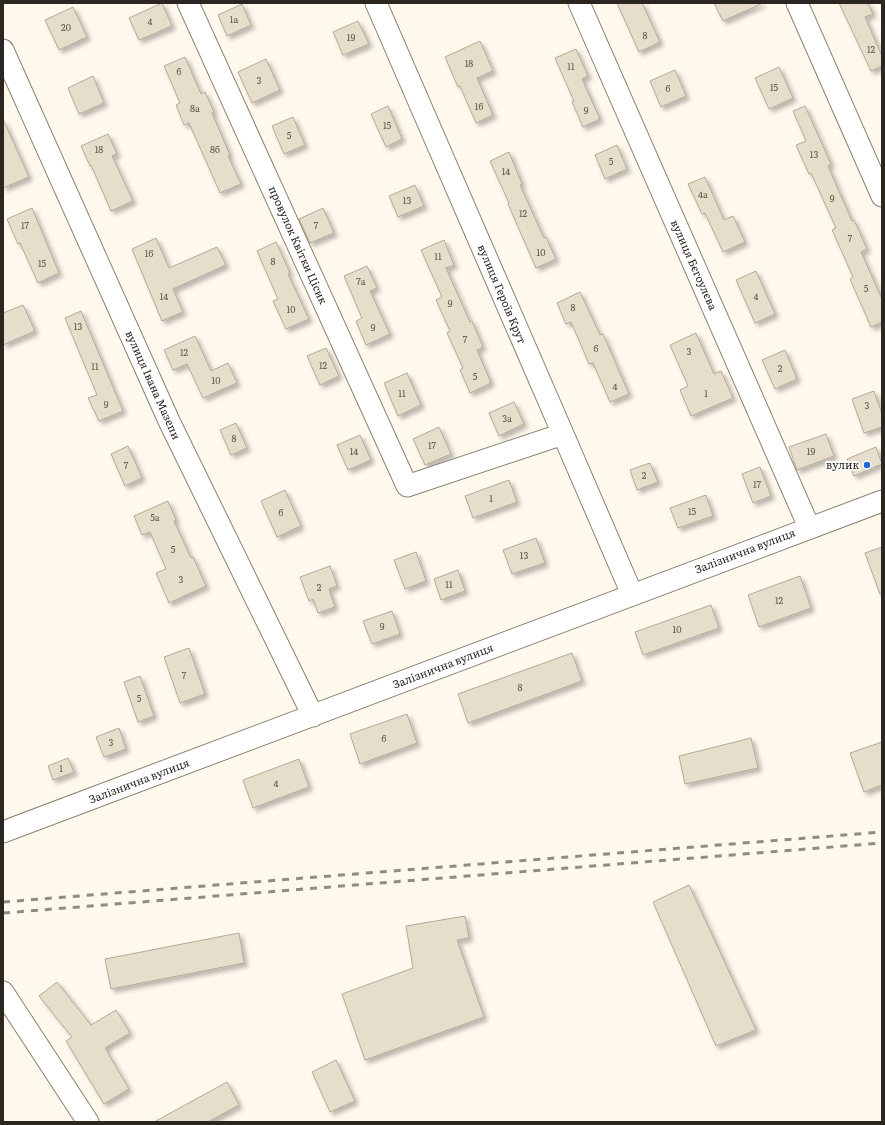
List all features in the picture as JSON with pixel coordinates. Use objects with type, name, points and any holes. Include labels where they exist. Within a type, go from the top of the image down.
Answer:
[{"type":"street","name":"провулок Квітки Цісик","points":[[188,3],[407,486],[562,434]]},
{"type":"street","name":"вулиця Героїв Крут","points":[[376,3],[632,594]]},
{"type":"street","name":"вулиця Бєгоулєва","points":[[579,3],[809,527]]},
{"type":"street","points":[[797,3],[882,196]]},
{"type":"street","name":"вулиця Івана Мазепи","points":[[3,50],[169,421],[313,716]]},
{"type":"street","name":"Залізнична вулиця","points":[[3,832],[313,716],[809,527],[882,501]]},
{"type":"street","points":[[3,992],[88,1122]]},
{"type":"building","points":[[162,3],[172,26],[139,40],[129,18]]},
{"type":"building","points":[[617,3],[642,3],[660,42],[639,52]]},
{"type":"building","points":[[714,3],[763,3],[723,21]]},
{"type":"building","points":[[839,3],[868,3],[873,14],[865,17],[882,56],[882,66],[871,71]]},
{"type":"building","points":[[242,4],[251,25],[227,36],[218,15]]},
{"type":"building","points":[[73,7],[87,37],[59,50],[45,20]]},
{"type":"building","points":[[358,21],[369,44],[343,55],[333,32]]},
{"type":"building","points":[[480,41],[493,71],[477,78],[493,115],[476,123],[460,86],[458,87],[445,57]]},
{"type":"building","points":[[576,49],[588,76],[582,79],[600,119],[583,127],[572,102],[574,101],[555,58]]},
{"type":"building","points":[[185,57],[201,94],[205,92],[214,112],[212,113],[230,155],[228,156],[241,184],[220,193],[189,123],[184,125],[176,105],[180,103],[164,66]]},
{"type":"building","points":[[266,59],[280,90],[252,103],[238,72]]},
{"type":"building","points":[[779,67],[793,98],[769,109],[755,78]]},
{"type":"building","points":[[675,70],[686,96],[661,107],[650,81]]},
{"type":"building","points":[[93,76],[104,103],[79,114],[68,88]]},
{"type":"building","points":[[388,106],[402,139],[386,147],[371,114]]},
{"type":"building","points":[[805,106],[831,164],[828,166],[852,221],[854,220],[867,249],[861,252],[882,299],[882,322],[871,327],[850,279],[853,277],[832,230],[836,228],[811,173],[809,174],[796,145],[806,141],[793,111]]},
{"type":"building","points":[[293,117],[305,145],[284,154],[272,126]]},
{"type":"building","points":[[3,119],[29,177],[3,188]]},
{"type":"building","points":[[108,134],[117,154],[112,156],[133,201],[111,211],[81,146]]},
{"type":"building","points":[[617,145],[627,169],[605,179],[595,155]]},
{"type":"building","points":[[509,152],[522,184],[520,185],[544,238],[546,237],[556,259],[536,268],[490,161]]},
{"type":"building","points":[[705,177],[724,220],[733,216],[745,242],[723,252],[705,213],[702,214],[688,184]]},
{"type":"building","points":[[415,185],[424,206],[398,217],[389,196]]},
{"type":"building","points":[[32,208],[59,273],[38,283],[20,243],[18,244],[7,219]]},
{"type":"building","points":[[323,208],[334,233],[310,243],[299,219]]},
{"type":"building","points":[[156,238],[169,268],[217,247],[226,265],[173,289],[183,312],[162,321],[132,249]]},
{"type":"building","points":[[444,240],[454,265],[446,268],[483,347],[477,350],[491,383],[470,393],[460,370],[463,368],[447,333],[450,331],[436,300],[442,297],[421,250]]},
{"type":"building","points":[[276,242],[290,273],[288,274],[309,319],[286,329],[273,301],[278,299],[257,251]]},
{"type":"building","points":[[367,266],[377,288],[370,291],[390,334],[366,345],[356,321],[362,318],[344,276]]},
{"type":"building","points":[[756,271],[775,314],[755,323],[736,280]]},
{"type":"building","points":[[580,292],[600,335],[603,334],[629,394],[610,402],[593,363],[589,364],[571,322],[566,324],[557,303]]},
{"type":"building","points":[[23,305],[35,331],[3,345],[3,313]]},
{"type":"building","points":[[81,311],[123,411],[99,421],[88,398],[97,395],[65,318]]},
{"type":"building","points":[[696,333],[714,374],[721,371],[733,398],[691,416],[680,390],[688,386],[670,345]]},
{"type":"building","points":[[195,336],[211,371],[228,363],[237,383],[203,398],[187,364],[173,370],[164,350]]},
{"type":"building","points":[[326,348],[339,376],[320,385],[307,356]]},
{"type":"building","points":[[785,350],[797,379],[775,389],[762,360]]},
{"type":"building","points":[[407,373],[421,405],[398,416],[384,383]]},
{"type":"building","points":[[874,391],[882,414],[882,427],[864,433],[852,399]]},
{"type":"building","points":[[514,402],[524,424],[499,436],[489,413]]},
{"type":"building","points":[[236,423],[247,448],[231,455],[220,430]]},
{"type":"building","points":[[439,427],[451,454],[425,465],[413,439]]},
{"type":"building","points":[[826,434],[834,456],[797,470],[789,447]]},
{"type":"building","points":[[360,435],[371,460],[348,470],[337,445]]},
{"type":"building","points":[[128,446],[142,478],[125,486],[111,454]]},
{"type":"building","points":[[876,447],[882,464],[854,476],[847,459]]},
{"type":"building","points":[[650,463],[658,482],[637,490],[630,470]]},
{"type":"building","points":[[760,467],[771,496],[753,503],[742,474]]},
{"type":"building","points":[[509,480],[517,502],[473,518],[465,496]]},
{"type":"building","points":[[285,490],[301,526],[277,537],[261,501]]},
{"type":"building","points":[[706,495],[713,516],[678,528],[670,508]]},
{"type":"building","points":[[168,501],[176,520],[174,521],[206,586],[169,603],[156,573],[166,569],[150,532],[142,535],[134,516]]},
{"type":"building","points":[[536,538],[545,563],[512,574],[503,550]]},
{"type":"building","points":[[882,547],[882,594],[880,594],[865,553]]},
{"type":"building","points":[[416,552],[426,581],[405,589],[394,560]]},
{"type":"building","points":[[330,566],[337,586],[329,589],[335,607],[318,613],[313,599],[309,601],[300,577]]},
{"type":"building","points":[[458,570],[465,591],[441,600],[434,579]]},
{"type":"building","points":[[800,576],[811,608],[759,627],[748,595]]},
{"type":"building","points":[[711,605],[719,628],[643,655],[635,632]]},
{"type":"building","points":[[392,611],[400,634],[372,644],[363,621]]},
{"type":"building","points":[[189,648],[205,694],[180,703],[164,657]]},
{"type":"building","points":[[572,653],[582,681],[468,723],[458,694]]},
{"type":"building","points":[[140,676],[154,716],[138,722],[124,682]]},
{"type":"building","points":[[407,714],[417,743],[360,764],[350,734]]},
{"type":"building","points":[[119,728],[126,749],[104,757],[96,737]]},
{"type":"building","points":[[751,738],[758,768],[685,784],[679,756]]},
{"type":"building","points":[[882,742],[882,785],[864,792],[850,753]]},
{"type":"building","points":[[68,758],[74,772],[53,780],[48,766]]},
{"type":"building","points":[[299,759],[309,787],[253,808],[243,780]]},
{"type":"building","points":[[689,885],[756,1030],[716,1046],[653,902]]},
{"type":"building","points":[[465,916],[469,938],[457,940],[484,1017],[365,1060],[342,994],[413,968],[406,926]]},
{"type":"building","points":[[239,933],[244,963],[111,989],[105,959]]},
{"type":"building","points":[[57,982],[91,1025],[116,1010],[130,1033],[105,1048],[129,1089],[104,1104],[66,1041],[72,1037],[39,996]]},
{"type":"building","points":[[336,1060],[355,1101],[330,1112],[312,1072]]},
{"type":"building","points":[[227,1082],[239,1105],[208,1122],[154,1122]]},
{"type":"railway","points":[[3,902],[882,832]]},
{"type":"railway","points":[[3,913],[882,843]]},
{"type":"place","name":"вулик","points":[[867,465]]}]
